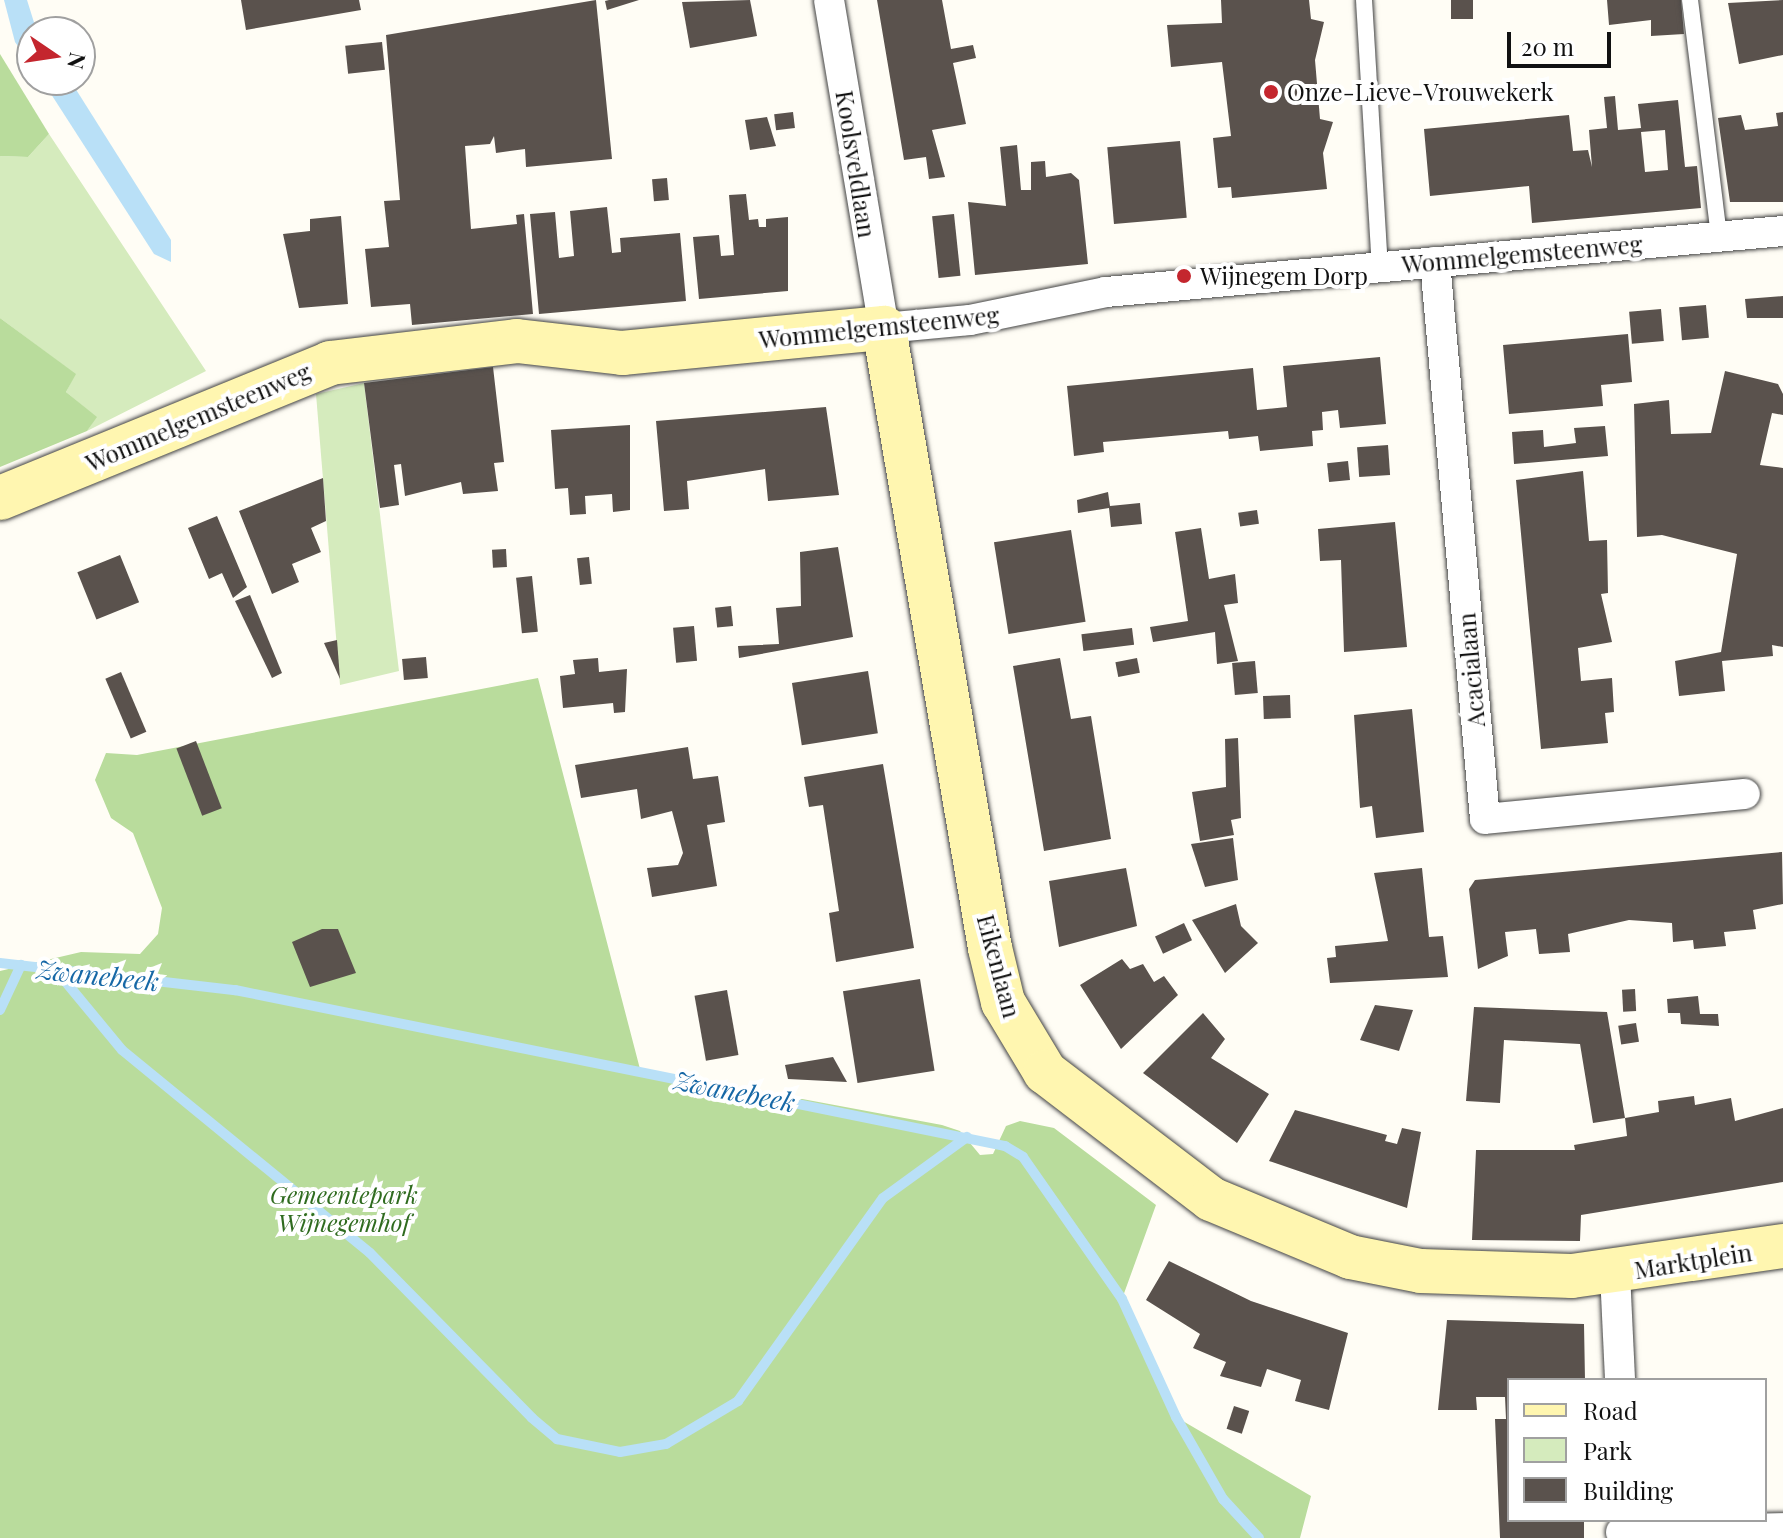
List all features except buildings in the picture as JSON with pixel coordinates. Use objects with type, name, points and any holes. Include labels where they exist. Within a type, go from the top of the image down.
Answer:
[{"type":"street","name":"Koolsveldlaan","points":[[829,0],[884,328]]},
{"type":"street","name":"Wommelgemsteenweg","points":[[0,498],[330,363],[517,341],[622,353],[970,320],[1106,292],[1783,231]]},
{"type":"street","name":"Acacialaan","points":[[1435,262],[1485,819],[1745,794]]},
{"type":"street","name":"Eikenlaan","points":[[884,328],[990,948],[1003,1002],[1045,1072],[1211,1199],[1274,1231],[1421,1271],[1615,1273]]},
{"type":"street","name":"Marktplein","points":[[1620,1378],[1615,1273],[1783,1246]]},
{"type":"street","points":[[1621,1530],[1783,1528]]},
{"type":"lane","points":[[1364,0],[1380,266]]},
{"type":"lane","points":[[1690,0],[1719,237]]},
{"type":"green space","points":[[0,54],[16,80],[16,96],[26,96],[49,134],[28,157],[0,156]]},
{"type":"green space","points":[[49,134],[206,371],[87,431],[96,417],[66,392],[75,374],[0,318],[0,156],[28,157]]},
{"type":"green space","points":[[0,318],[76,374],[66,392],[97,417],[87,431],[0,467]]},
{"type":"green space","points":[[364,383],[399,671],[340,685],[316,394]]},
{"type":"green space","name":"Gemeentepark Wijnegemhof","points":[[538,678],[640,1069],[942,1125],[960,1131],[980,1155],[993,1154],[1006,1126],[1020,1121],[1054,1128],[1156,1205],[1122,1299],[1176,1417],[1311,1496],[1300,1538],[0,1538],[0,971],[81,952],[140,954],[158,934],[162,908],[133,833],[111,818],[95,780],[106,753],[137,755]]},
{"type":"water","points":[[4,0],[27,0],[32,16],[16,16],[15,42]]},
{"type":"water","points":[[52,96],[80,96],[171,240],[171,262],[154,254]]},
{"type":"waterway","name":"Zwanebeek","points":[[0,963],[235,990],[1005,1146],[1023,1157],[1122,1299],[1176,1417],[1223,1499],[1259,1538]]},
{"type":"waterway","points":[[0,1010],[21,965]]},
{"type":"waterway","points":[[55,969],[122,1050],[370,1253],[532,1418],[557,1439],[620,1452],[666,1444],[738,1401],[883,1198],[967,1137]]},
{"type":"place","name":"Onze-Lieve-Vrouwekerk","points":[[1271,92]]},
{"type":"place","name":"Wijnegem Dorp","points":[[1184,276]]}]
